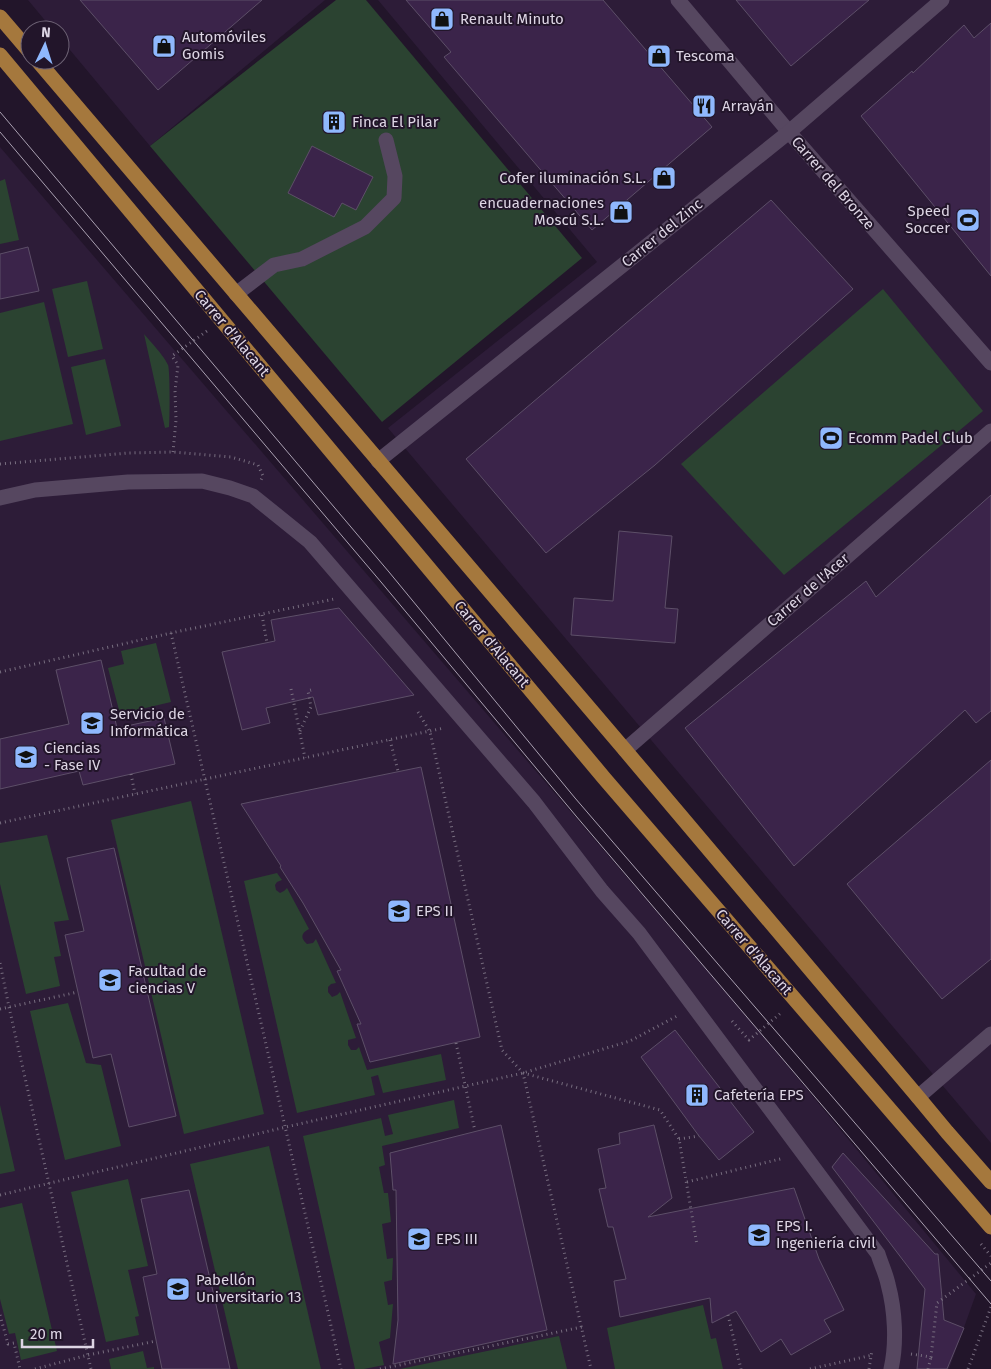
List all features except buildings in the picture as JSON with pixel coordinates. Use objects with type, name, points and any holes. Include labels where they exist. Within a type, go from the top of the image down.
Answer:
[{"type":"main road","points":[[0,17],[20,40]]},
{"type":"main road","name":"Carrer d'Alacant","points":[[0,55],[597,771],[991,1227]]},
{"type":"main road","name":"Carrer d'Alacant","points":[[46,70],[991,1182]]},
{"type":"street","name":"Carrer del Bronze","points":[[678,0],[789,132],[991,363]]},
{"type":"street","name":"Carrer del Zinc","points":[[378,461],[789,132],[942,0]]},
{"type":"street","points":[[236,294],[274,265],[302,259],[364,226],[394,198],[395,176],[386,140]]},
{"type":"street","name":"Carrer de l'Acer","points":[[624,750],[991,431]]},
{"type":"street","points":[[0,498],[35,490],[109,484],[202,481],[253,496],[310,542],[534,802],[602,891],[639,933],[878,1254],[888,1284],[894,1320],[894,1353],[891,1369]]},
{"type":"street","points":[[918,1097],[991,1034]]},
{"type":"path","points":[[173,452],[176,420],[175,391],[178,365],[172,356],[210,329]]},
{"type":"path","points":[[0,464],[128,453],[173,452],[231,457],[258,465],[263,476]]},
{"type":"path","points":[[0,672],[171,633],[336,599],[331,594]]},
{"type":"path","points":[[262,614],[268,643]]},
{"type":"path","points":[[171,633],[341,1369]]},
{"type":"path","points":[[291,689],[305,758]]},
{"type":"path","points":[[299,732],[311,708],[308,691],[311,690]]},
{"type":"path","points":[[418,712],[430,732],[502,1050],[523,1073],[591,1369]]},
{"type":"path","points":[[0,823],[430,732]]},
{"type":"path","points":[[390,740],[398,772]]},
{"type":"path","points":[[131,774],[135,794]]},
{"type":"path","points":[[0,963],[91,1369]]},
{"type":"path","points":[[0,1009],[78,992]]},
{"type":"path","points":[[0,1195],[523,1073],[630,1041],[682,1014]]},
{"type":"path","points":[[749,1040],[774,1018]]},
{"type":"path","points":[[456,1042],[476,1131]]},
{"type":"path","points":[[523,1073],[660,1110],[679,1139],[697,1245]]},
{"type":"path","points":[[679,1139],[699,1136]]},
{"type":"path","points":[[687,1182],[784,1158]]},
{"type":"path","points":[[928,1369],[937,1303],[991,1263]]},
{"type":"path","points":[[968,1369],[991,1307]]},
{"type":"path","points":[[0,1315],[8,1344],[14,1343],[20,1369]]},
{"type":"path","points":[[728,1315],[741,1369]]},
{"type":"path","points":[[380,1369],[529,1336],[582,1327]]},
{"type":"path","points":[[35,1369],[88,1355],[156,1341]]},
{"type":"path","points":[[904,1353],[930,1357]]},
{"type":"path","points":[[810,1369],[880,1354]]},
{"type":"shaded area","points":[[28,0],[325,0],[150,146],[70,50],[70,20],[45,20]]},
{"type":"shaded area","points":[[378,0],[991,0],[991,1143],[388,428],[597,262]]},
{"type":"shaded area","points":[[0,147],[759,1031],[976,1294],[949,1369],[0,1369]]},
{"type":"green space","points":[[336,0],[366,0],[582,258],[382,422],[150,146]]},
{"type":"green space","points":[[5,179],[19,240],[0,244],[0,181]]},
{"type":"green space","points":[[87,281],[103,349],[68,357],[52,289]]},
{"type":"green space","name":"Ecomm Padel Club","points":[[883,289],[983,411],[784,575],[681,464]]},
{"type":"green space","points":[[44,302],[73,424],[0,441],[0,313]]},
{"type":"green space","points":[[144,334],[161,354],[169,368],[169,427],[165,428]]},
{"type":"green space","points":[[105,359],[121,426],[86,435],[71,367]]},
{"type":"green space","points":[[156,643],[171,702],[120,714],[108,668],[124,664],[121,651]]},
{"type":"green space","points":[[191,801],[264,1114],[184,1134],[111,820]]},
{"type":"green space","points":[[47,835],[69,920],[54,922],[61,956],[54,957],[60,986],[26,994],[0,884],[0,843]]},
{"type":"green space","points":[[277,873],[282,880],[275,885],[276,890],[280,893],[287,888],[309,929],[304,932],[303,940],[307,944],[313,943],[316,939],[336,983],[328,987],[328,992],[332,997],[340,992],[356,1038],[348,1040],[348,1045],[351,1050],[356,1050],[359,1047],[367,1070],[441,1054],[446,1080],[383,1093],[378,1075],[371,1077],[375,1095],[297,1113],[244,881]]},
{"type":"green space","points":[[68,1003],[86,1063],[101,1065],[121,1146],[65,1160],[30,1011]]},
{"type":"green space","points":[[454,1100],[459,1128],[382,1146],[385,1165],[379,1167],[384,1193],[388,1193],[391,1222],[382,1224],[387,1259],[393,1258],[392,1280],[384,1282],[388,1305],[393,1304],[390,1338],[379,1342],[384,1365],[355,1369],[303,1136],[381,1118],[385,1136],[393,1134],[388,1115]]},
{"type":"green space","points":[[0,1105],[15,1171],[0,1174]]},
{"type":"green space","points":[[269,1146],[321,1369],[238,1369],[190,1164]]},
{"type":"green space","points":[[128,1179],[148,1266],[128,1270],[139,1316],[135,1317],[139,1335],[106,1342],[71,1192]]},
{"type":"green space","points":[[22,1203],[57,1351],[21,1360],[15,1333],[9,1334],[0,1299],[0,1208]]},
{"type":"green space","points":[[703,1305],[711,1339],[716,1338],[723,1369],[615,1369],[607,1328]]},
{"type":"green space","points":[[559,1336],[567,1369],[400,1369]]},
{"type":"green space","points":[[143,1351],[147,1368],[154,1367],[154,1369],[111,1369],[109,1359]]},
{"type":"tram line","points":[[0,112],[389,572],[575,798],[991,1281]]},
{"type":"tram line","points":[[0,132],[381,582],[576,816],[991,1304]]},
{"type":"place","name":"Renault Minuto","points":[[442,19]]},
{"type":"place","name":"Automóviles Gomis","points":[[164,46]]},
{"type":"place","name":"Tescoma","points":[[659,56]]},
{"type":"place","name":"Arrayán","points":[[704,106]]},
{"type":"place","name":"Finca El Pilar","points":[[334,122]]},
{"type":"place","name":"Cofer iluminación S.L.","points":[[664,178]]},
{"type":"place","name":"encuadernaciones Moscú S.L.","points":[[621,212]]},
{"type":"place","name":"Speed Soccer","points":[[968,220]]},
{"type":"place","name":"Ecomm Padel Club","points":[[831,438]]},
{"type":"place","name":"Servicio de Informática","points":[[92,723]]},
{"type":"place","name":"Ciencias - Fase IV","points":[[26,757]]},
{"type":"place","name":"EPS II","points":[[399,911]]},
{"type":"place","name":"Facultad de ciencias V","points":[[110,980]]},
{"type":"place","name":"Cafetería EPS","points":[[697,1095]]},
{"type":"place","name":"EPS I. Ingeniería civil","points":[[759,1235]]},
{"type":"place","name":"EPS III","points":[[419,1239]]},
{"type":"place","name":"Pabellón Universitario 13","points":[[178,1289]]}]
